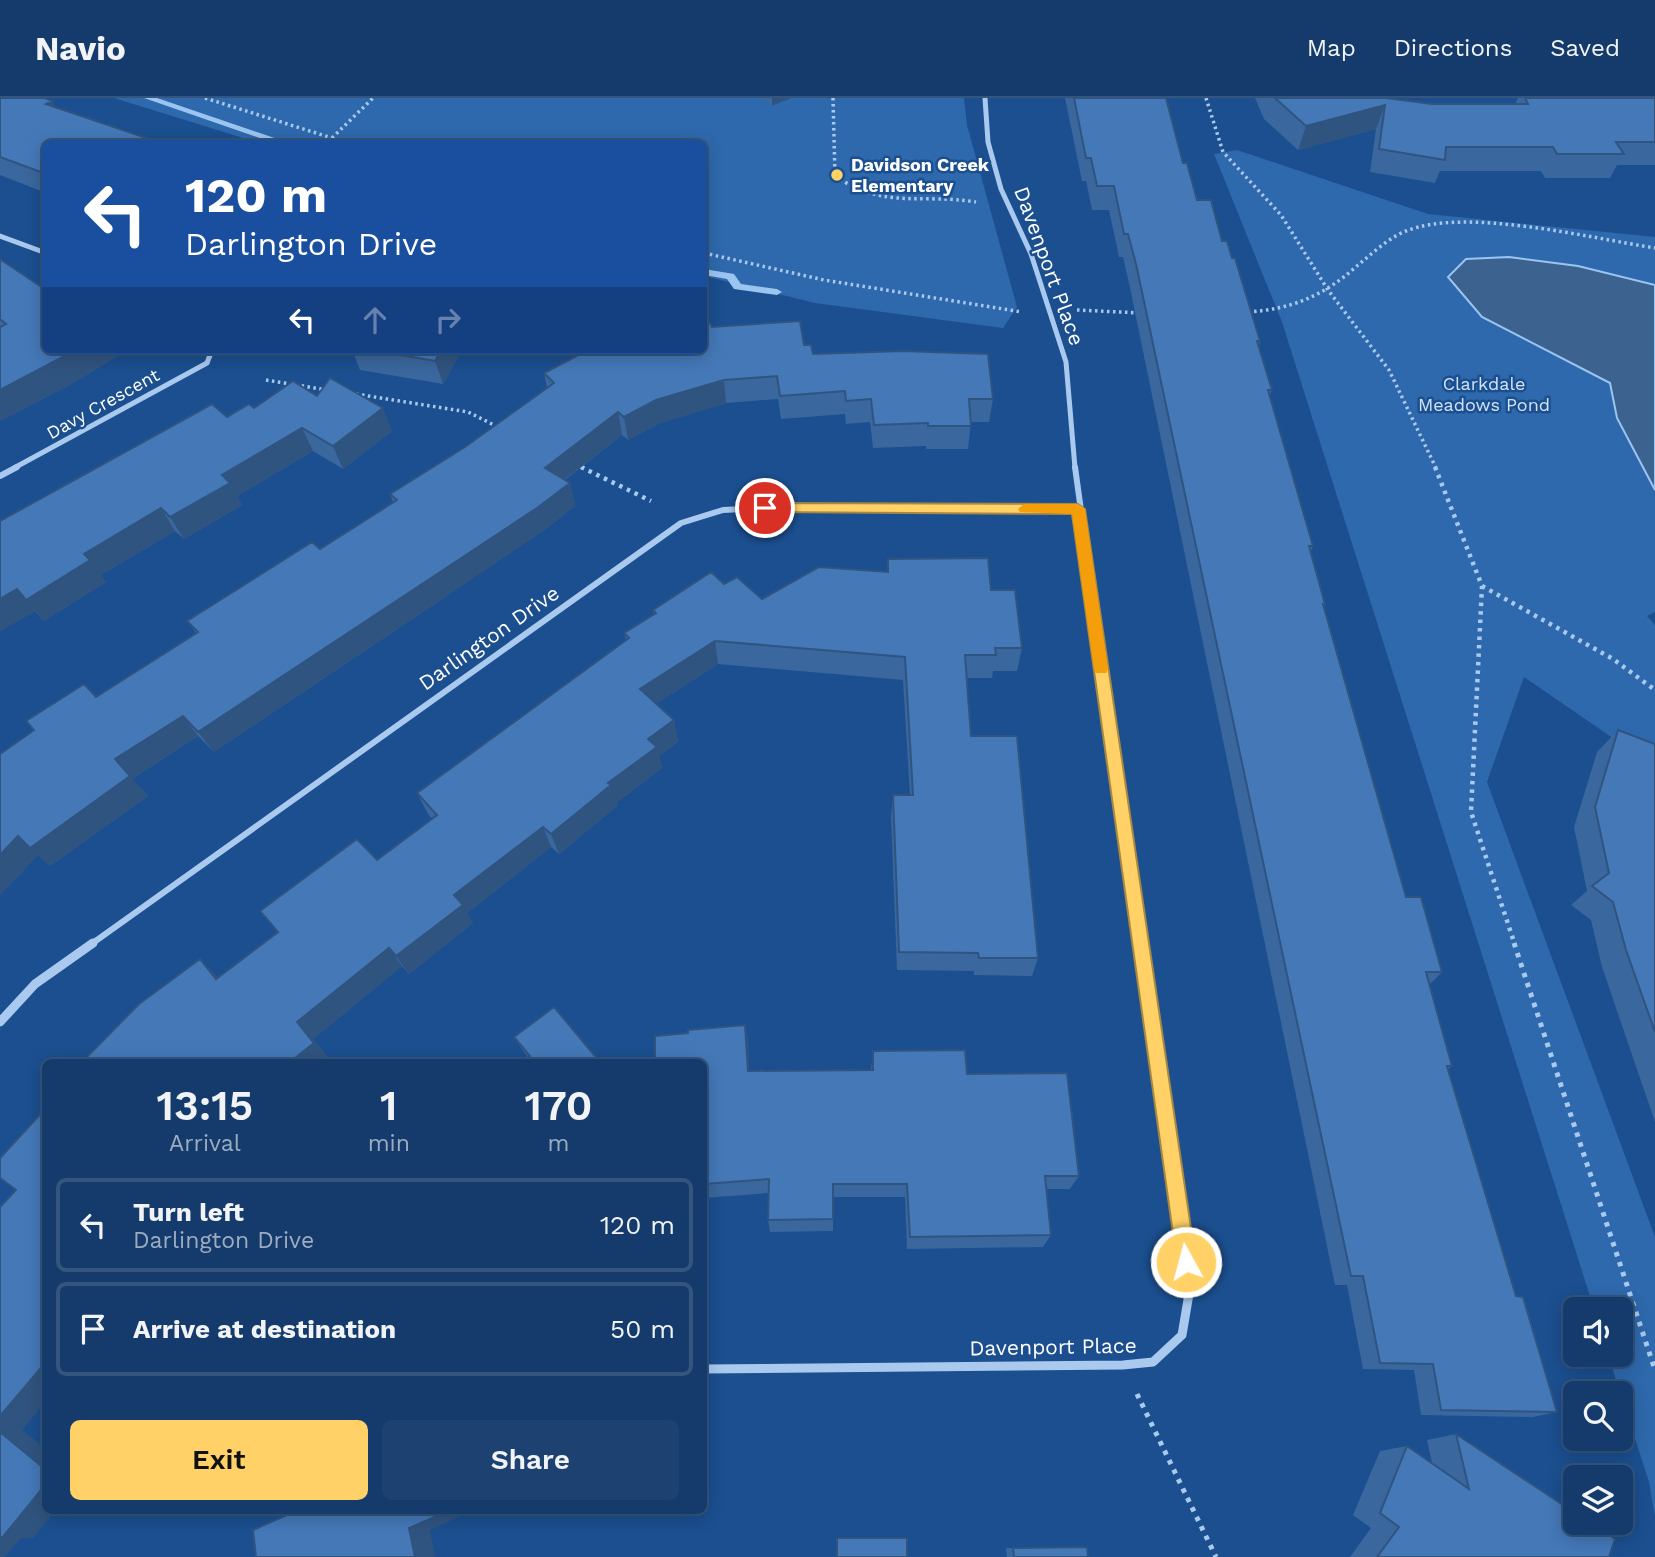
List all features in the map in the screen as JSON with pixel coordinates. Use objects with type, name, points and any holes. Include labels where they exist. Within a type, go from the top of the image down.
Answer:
[{"type":"street","name":"Davenport Place","points":[[707,1369],[1124,1366],[1153,1362],[1182,1335],[1189,1288],[1078,509],[1066,362],[1031,254],[1001,189],[988,142],[985,98]]},
{"type":"street","points":[[0,236],[42,252]]},
{"type":"street","name":"Davy Crescent","points":[[0,476],[207,363],[210,354]]},
{"type":"street","name":"Darlington Drive","points":[[0,1022],[35,984],[681,523],[723,510],[765,508],[1078,509]]},
{"type":"path","points":[[205,98],[338,140]]},
{"type":"path","points":[[332,138],[373,98]]},
{"type":"path","points":[[833,98],[835,176],[853,191],[879,200],[958,198],[982,203]]},
{"type":"path","points":[[1206,98],[1223,152],[1281,215],[1328,290],[1389,370],[1426,444],[1482,586],[1471,811],[1655,1370]]},
{"type":"path","points":[[1328,290],[1387,240],[1409,229],[1439,223],[1530,230],[1655,248]]},
{"type":"path","points":[[1022,301],[1024,312]]},
{"type":"path","points":[[265,380],[333,391]]},
{"type":"path","points":[[347,393],[468,412],[505,430]]},
{"type":"path","points":[[566,460],[651,501]]},
{"type":"path","points":[[1482,586],[1613,659],[1655,690]]},
{"type":"path","points":[[1124,1366],[1216,1557]]},
{"type":"green space","name":"Davidson Creek Elementary","points":[[114,98],[964,98],[967,125],[1017,307],[1003,328],[815,303],[707,277],[707,140],[249,140]]},
{"type":"green space","name":"Clarkdale Meadows Pond","points":[[1237,150],[1428,214],[1655,237],[1655,612],[1647,616],[1655,625],[1655,767],[1524,677],[1487,782],[1655,1237],[1655,1516],[1649,1482],[1633,1432],[1633,1381],[1616,1381],[1612,1367],[1633,1367],[1633,1297],[1590,1297],[1282,322],[1214,154]]},
{"type":"shaded area","points":[[1509,257],[1578,266],[1655,285],[1655,490],[1617,418],[1610,383],[1482,317],[1448,277],[1466,259]]},
{"type":"building","points":[[0,98],[45,98],[52,101],[46,104],[152,140],[42,140],[42,173],[0,157]]},
{"type":"building","points":[[1074,98],[1166,98],[1183,163],[1187,163],[1197,200],[1211,200],[1222,241],[1227,241],[1232,258],[1235,258],[1260,341],[1257,341],[1272,390],[1268,390],[1313,546],[1309,546],[1323,604],[1406,897],[1421,897],[1442,972],[1426,972],[1452,1066],[1447,1066],[1516,1296],[1523,1297],[1557,1412],[1441,1410],[1433,1364],[1380,1363],[1363,1276],[1351,1276],[1136,264],[1128,234],[1124,234],[1114,186],[1097,186],[1091,158],[1086,158]]},
{"type":"building","points":[[1275,98],[1386,98],[1432,104],[1528,104],[1525,98],[1655,98],[1655,142],[1616,142],[1624,154],[1557,154],[1553,147],[1446,147],[1445,160],[1379,149],[1385,105],[1306,126]]},
{"type":"building","points":[[0,259],[42,287],[42,354],[68,354],[0,390],[0,327],[6,324],[0,319]]},
{"type":"building","points":[[707,318],[712,327],[800,321],[804,345],[811,345],[813,354],[902,351],[988,354],[993,399],[969,399],[971,426],[928,426],[928,423],[874,425],[871,399],[846,401],[845,391],[780,396],[777,376],[724,380],[656,400],[624,417],[618,412],[545,468],[570,483],[537,508],[198,732],[183,716],[115,759],[130,776],[30,848],[18,836],[0,855],[0,754],[34,730],[26,721],[84,684],[96,697],[198,632],[187,621],[312,542],[320,549],[397,500],[390,494],[465,447],[554,383],[544,373],[580,354],[707,354]]},
{"type":"building","points":[[394,354],[439,354],[435,361]]},
{"type":"building","points":[[330,378],[383,408],[333,446],[302,428],[222,475],[230,483],[170,517],[161,508],[84,554],[90,560],[26,600],[17,589],[0,599],[0,521],[212,404],[227,417],[249,404],[254,408],[293,381],[317,396]]},
{"type":"building","points":[[988,558],[991,590],[1015,590],[1022,648],[995,648],[996,655],[965,655],[971,736],[1017,736],[1038,958],[979,958],[978,953],[899,952],[893,795],[913,795],[905,657],[715,641],[640,689],[674,720],[648,739],[657,747],[608,783],[611,785],[551,834],[543,827],[454,895],[463,905],[396,956],[389,948],[297,1022],[314,1043],[294,1059],[85,1059],[139,1004],[200,959],[216,979],[278,932],[260,911],[357,839],[377,860],[437,815],[417,793],[629,638],[624,633],[656,613],[653,610],[711,572],[724,584],[737,577],[762,599],[819,567],[888,572],[888,559]]},
{"type":"building","points":[[1618,730],[1655,744],[1655,1032],[1626,950],[1613,902],[1592,886],[1609,873],[1595,807]]},
{"type":"building","points":[[554,1007],[597,1059],[526,1059],[530,1056],[514,1037]]},
{"type":"building","points":[[745,1025],[748,1071],[873,1070],[873,1051],[965,1050],[967,1074],[1067,1073],[1079,1176],[1045,1176],[1051,1235],[910,1237],[907,1184],[833,1184],[833,1219],[768,1220],[769,1179],[707,1184],[707,1059],[655,1059],[655,1036],[688,1033],[688,1030]]},
{"type":"building","points":[[42,1112],[42,1367],[0,1416],[0,1207],[16,1190],[0,1178],[0,1158]]},
{"type":"building","points":[[0,1432],[42,1467],[42,1489],[2,1538]]},
{"type":"building","points":[[1456,1434],[1563,1505],[1563,1535],[1609,1535],[1615,1539],[1609,1557],[1377,1557],[1399,1527],[1380,1513],[1407,1446],[1469,1489]]},
{"type":"building","points":[[289,1514],[442,1514],[409,1528],[415,1557],[256,1557],[253,1530]]},
{"type":"building","points":[[837,1538],[907,1538],[907,1557],[837,1557]]},
{"type":"building","points":[[1087,1547],[1088,1557],[1014,1557],[1013,1548]]},
{"type":"waterway","points":[[148,98],[276,140]]},
{"type":"waterway","points":[[707,272],[730,276],[738,287],[777,292]]},
{"type":"slow traffic","points":[[1024,509],[1078,509],[1101,669]]},
{"type":"place","name":"Davidson Creek Elementary","points":[[837,175]]},
{"type":"route","points":[[765,508],[1078,509],[1186,1262]]}]
